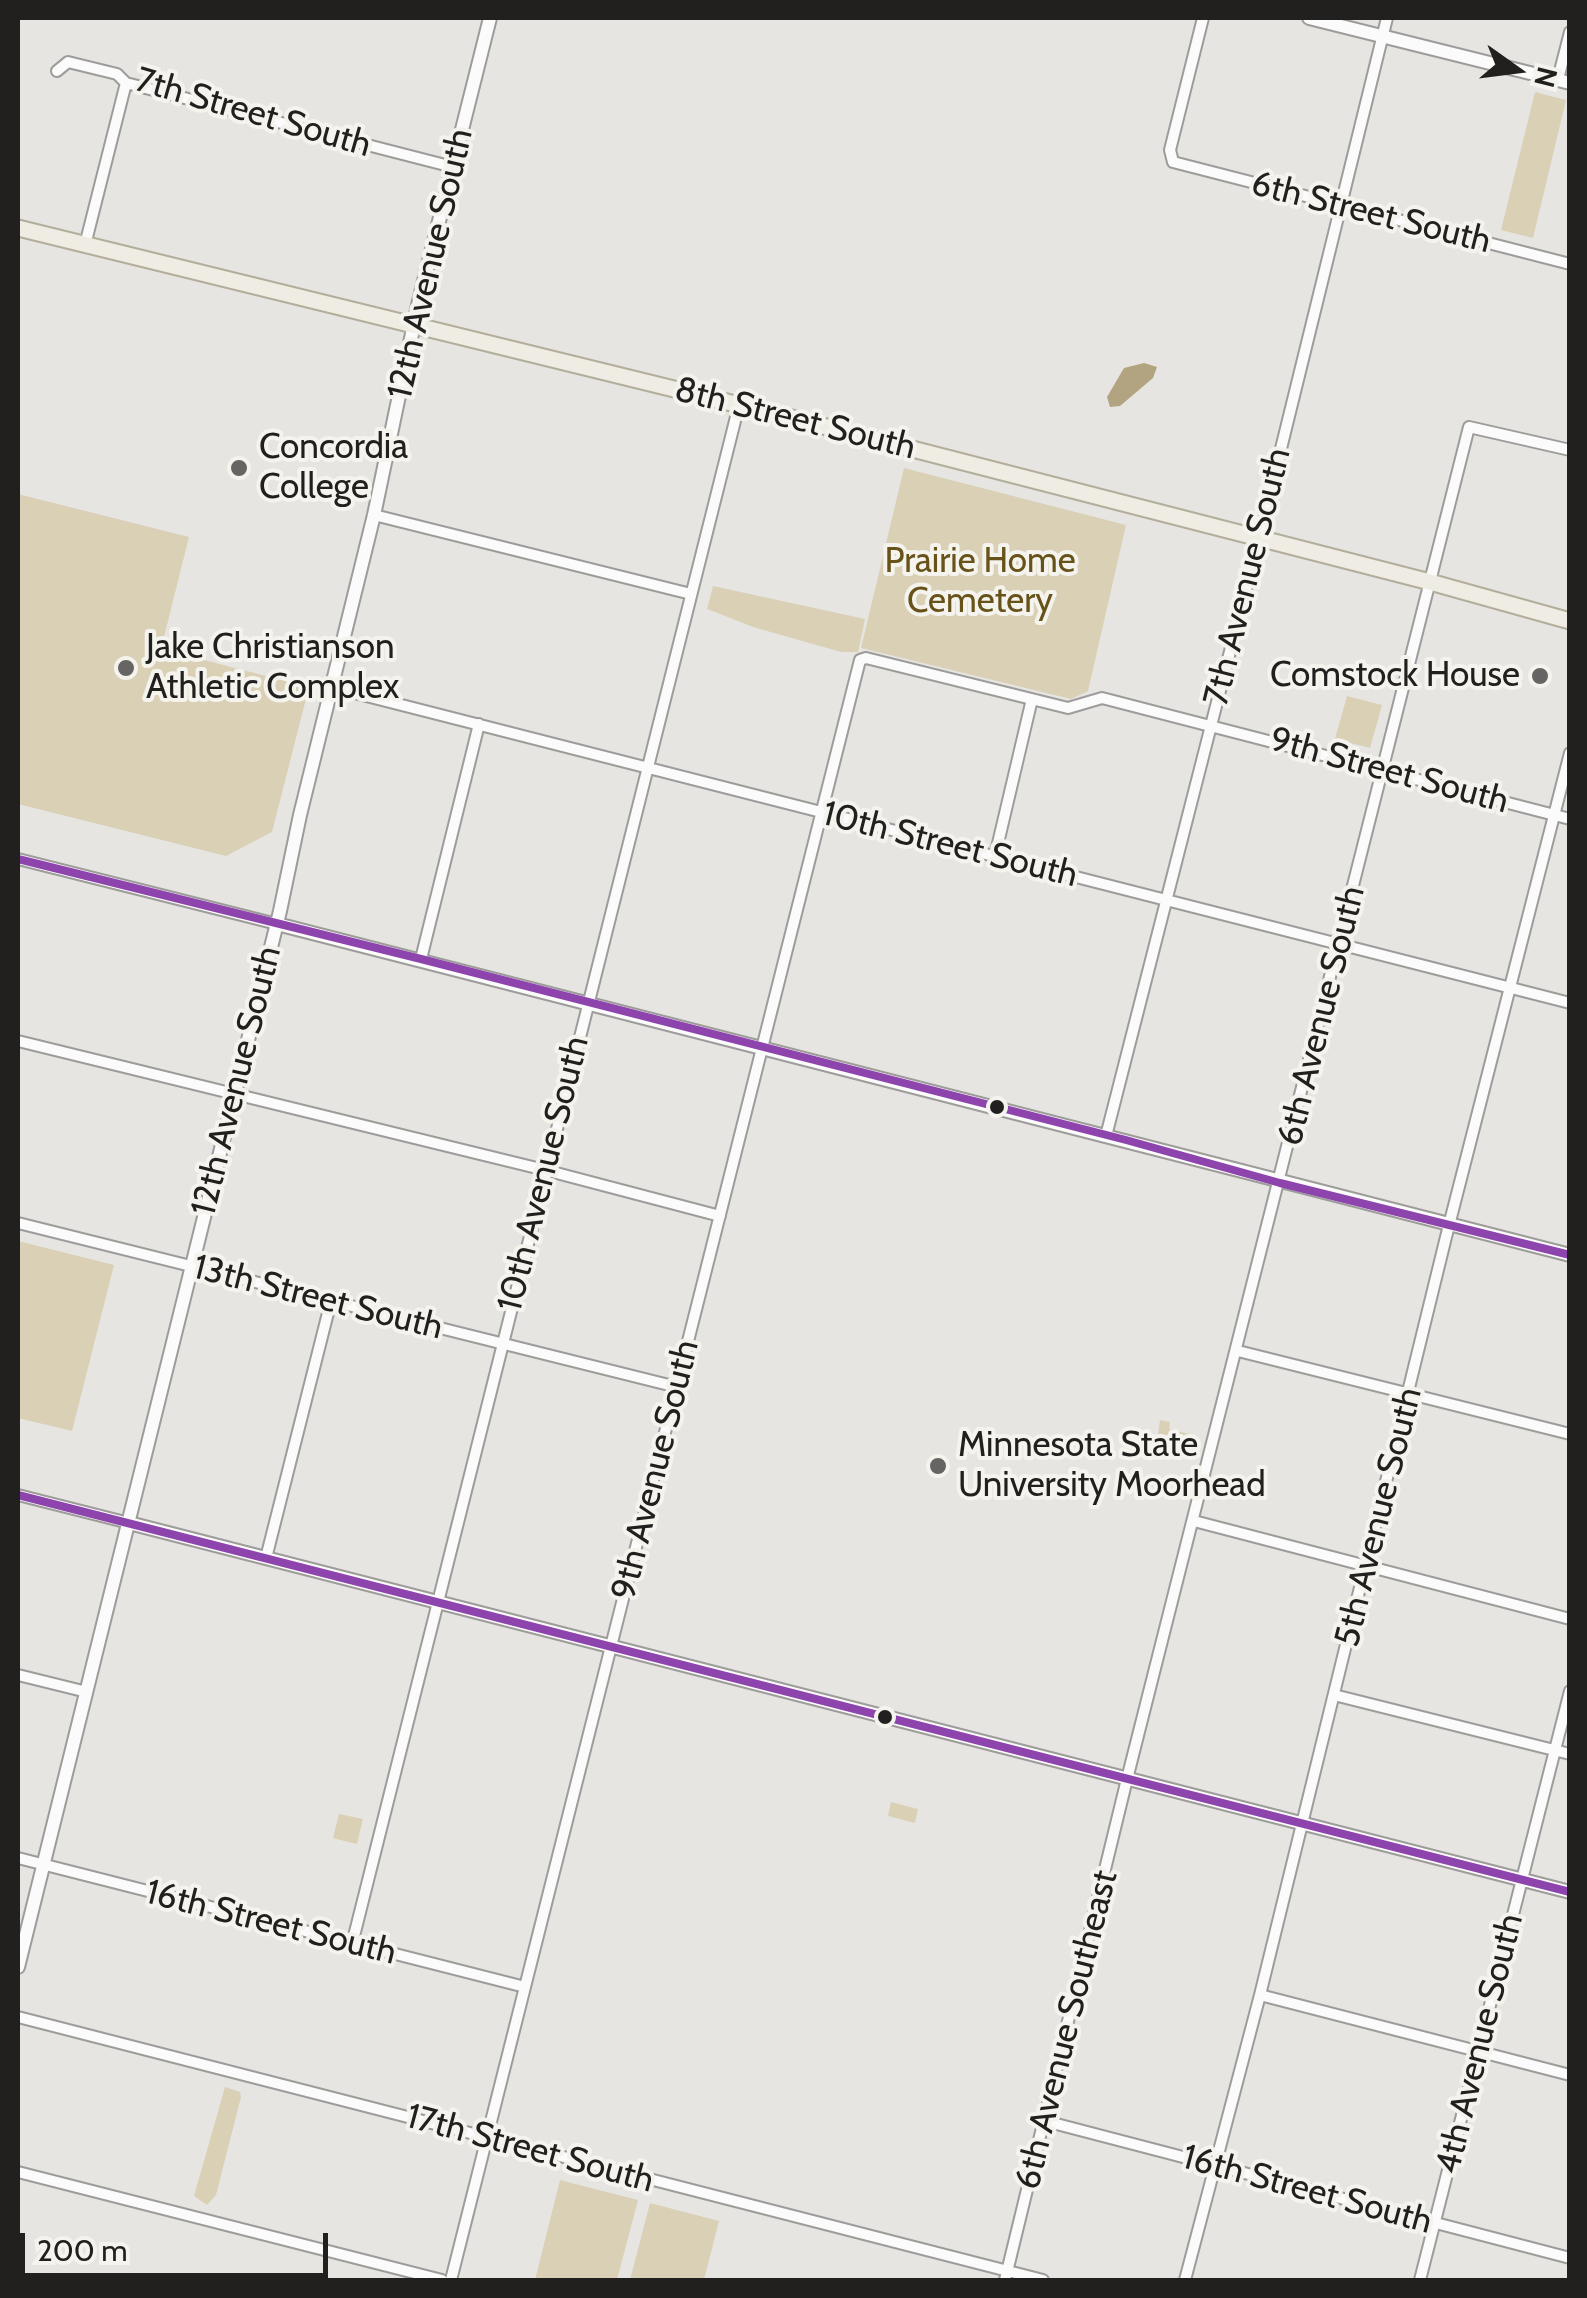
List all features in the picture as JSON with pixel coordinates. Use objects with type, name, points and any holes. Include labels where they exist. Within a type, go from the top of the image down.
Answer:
[{"type":"main road","name":"8th Street South","points":[[18,228],[739,405],[1570,621]]},
{"type":"street","name":"12th Avenue South","points":[[18,1967],[277,924],[414,326],[490,18]]},
{"type":"street","name":"6th Street South","points":[[1203,18],[1170,150],[1172,162],[1570,264]]},
{"type":"street","points":[[1309,18],[1564,81],[1570,32]]},
{"type":"street","name":"7th Avenue South","points":[[1106,1136],[1387,18]]},
{"type":"street","name":"7th Street South","points":[[57,70],[68,62],[117,74],[126,83],[453,167]]},
{"type":"street","points":[[85,244],[126,83]]},
{"type":"street","name":"10th Avenue South","points":[[352,1944],[739,405]]},
{"type":"street","name":"6th Avenue South","points":[[1127,1779],[1469,427],[1570,450]]},
{"type":"street","points":[[374,514],[691,594]]},
{"type":"street","name":"9th Street South","points":[[860,660],[866,658],[1068,708],[1102,698],[1570,819]]},
{"type":"street","name":"9th Avenue South","points":[[451,2280],[860,660]]},
{"type":"street","name":"10th Street South","points":[[331,686],[1570,1003]]},
{"type":"street","points":[[994,856],[1032,699]]},
{"type":"street","points":[[421,960],[478,724]]},
{"type":"street","name":"5th Avenue South","points":[[1186,2280],[1570,753]]},
{"type":"street","points":[[18,860],[1570,1255]]},
{"type":"street","points":[[18,1041],[720,1216]]},
{"type":"street","name":"13th Street South","points":[[18,1222],[677,1387]]},
{"type":"street","points":[[266,1558],[331,1300]]},
{"type":"street","points":[[1238,1351],[1570,1434]]},
{"type":"street","points":[[18,1495],[1570,1892]]},
{"type":"street","points":[[1194,1521],[1570,1619]]},
{"type":"street","points":[[18,1676],[87,1692]]},
{"type":"street","name":"4th Avenue South","points":[[1420,2280],[1570,1691]]},
{"type":"street","points":[[1334,1695],[1570,1754]]},
{"type":"street","name":"6th Avenue Southeast","points":[[1006,2276],[1127,1779]]},
{"type":"street","name":"16th Street South","points":[[18,1858],[525,1987]]},
{"type":"street","points":[[1260,1996],[1570,2075]]},
{"type":"street","name":"17th Street South","points":[[18,2018],[488,2137],[1006,2276],[1042,2280]]},
{"type":"street","name":"16th Street South","points":[[1045,2121],[1570,2258]]},
{"type":"street","points":[[18,2172],[442,2280]]},
{"type":"green space","points":[[1535,92],[1566,100],[1533,238],[1501,230]]},
{"type":"green space","name":"Prairie Home Cemetery","points":[[904,468],[1126,525],[1088,691],[1071,699],[861,648]]},
{"type":"green space","name":"Jake Christianson Athletic Complex","points":[[18,494],[189,537],[161,649],[309,687],[272,832],[226,856],[18,804]]},
{"type":"green space","points":[[713,586],[865,619],[858,652],[841,652],[753,627],[707,609]]},
{"type":"green space","points":[[1347,696],[1382,705],[1370,748],[1335,739]]},
{"type":"green space","points":[[18,1241],[114,1265],[72,1431],[18,1418]]},
{"type":"green space","points":[[1160,1420],[1170,1422],[1169,1429],[1193,1435],[1188,1457],[1156,1448]]},
{"type":"green space","points":[[891,1802],[918,1809],[915,1823],[888,1816]]},
{"type":"green space","points":[[339,1814],[363,1819],[357,1844],[333,1838]]},
{"type":"green space","points":[[225,2087],[240,2092],[241,2097],[216,2195],[207,2205],[194,2196]]},
{"type":"green space","points":[[560,2180],[638,2200],[617,2280],[535,2280]]},
{"type":"green space","points":[[650,2203],[719,2221],[704,2280],[630,2280]]},
{"type":"shaded area","points":[[1144,363],[1157,367],[1153,378],[1120,406],[1110,407],[1107,397],[1124,368]]},
{"type":"transit line","points":[[18,859],[1570,1255]]},
{"type":"transit line","points":[[18,1495],[1570,1892]]},
{"type":"place","name":"Concordia College","points":[[239,468]]},
{"type":"place","name":"Jake Christianson Athletic Complex","points":[[126,668]]},
{"type":"place","name":"Comstock House","points":[[1540,676]]},
{"type":"place","name":"Minnesota State University Moorhead","points":[[938,1466]]}]
